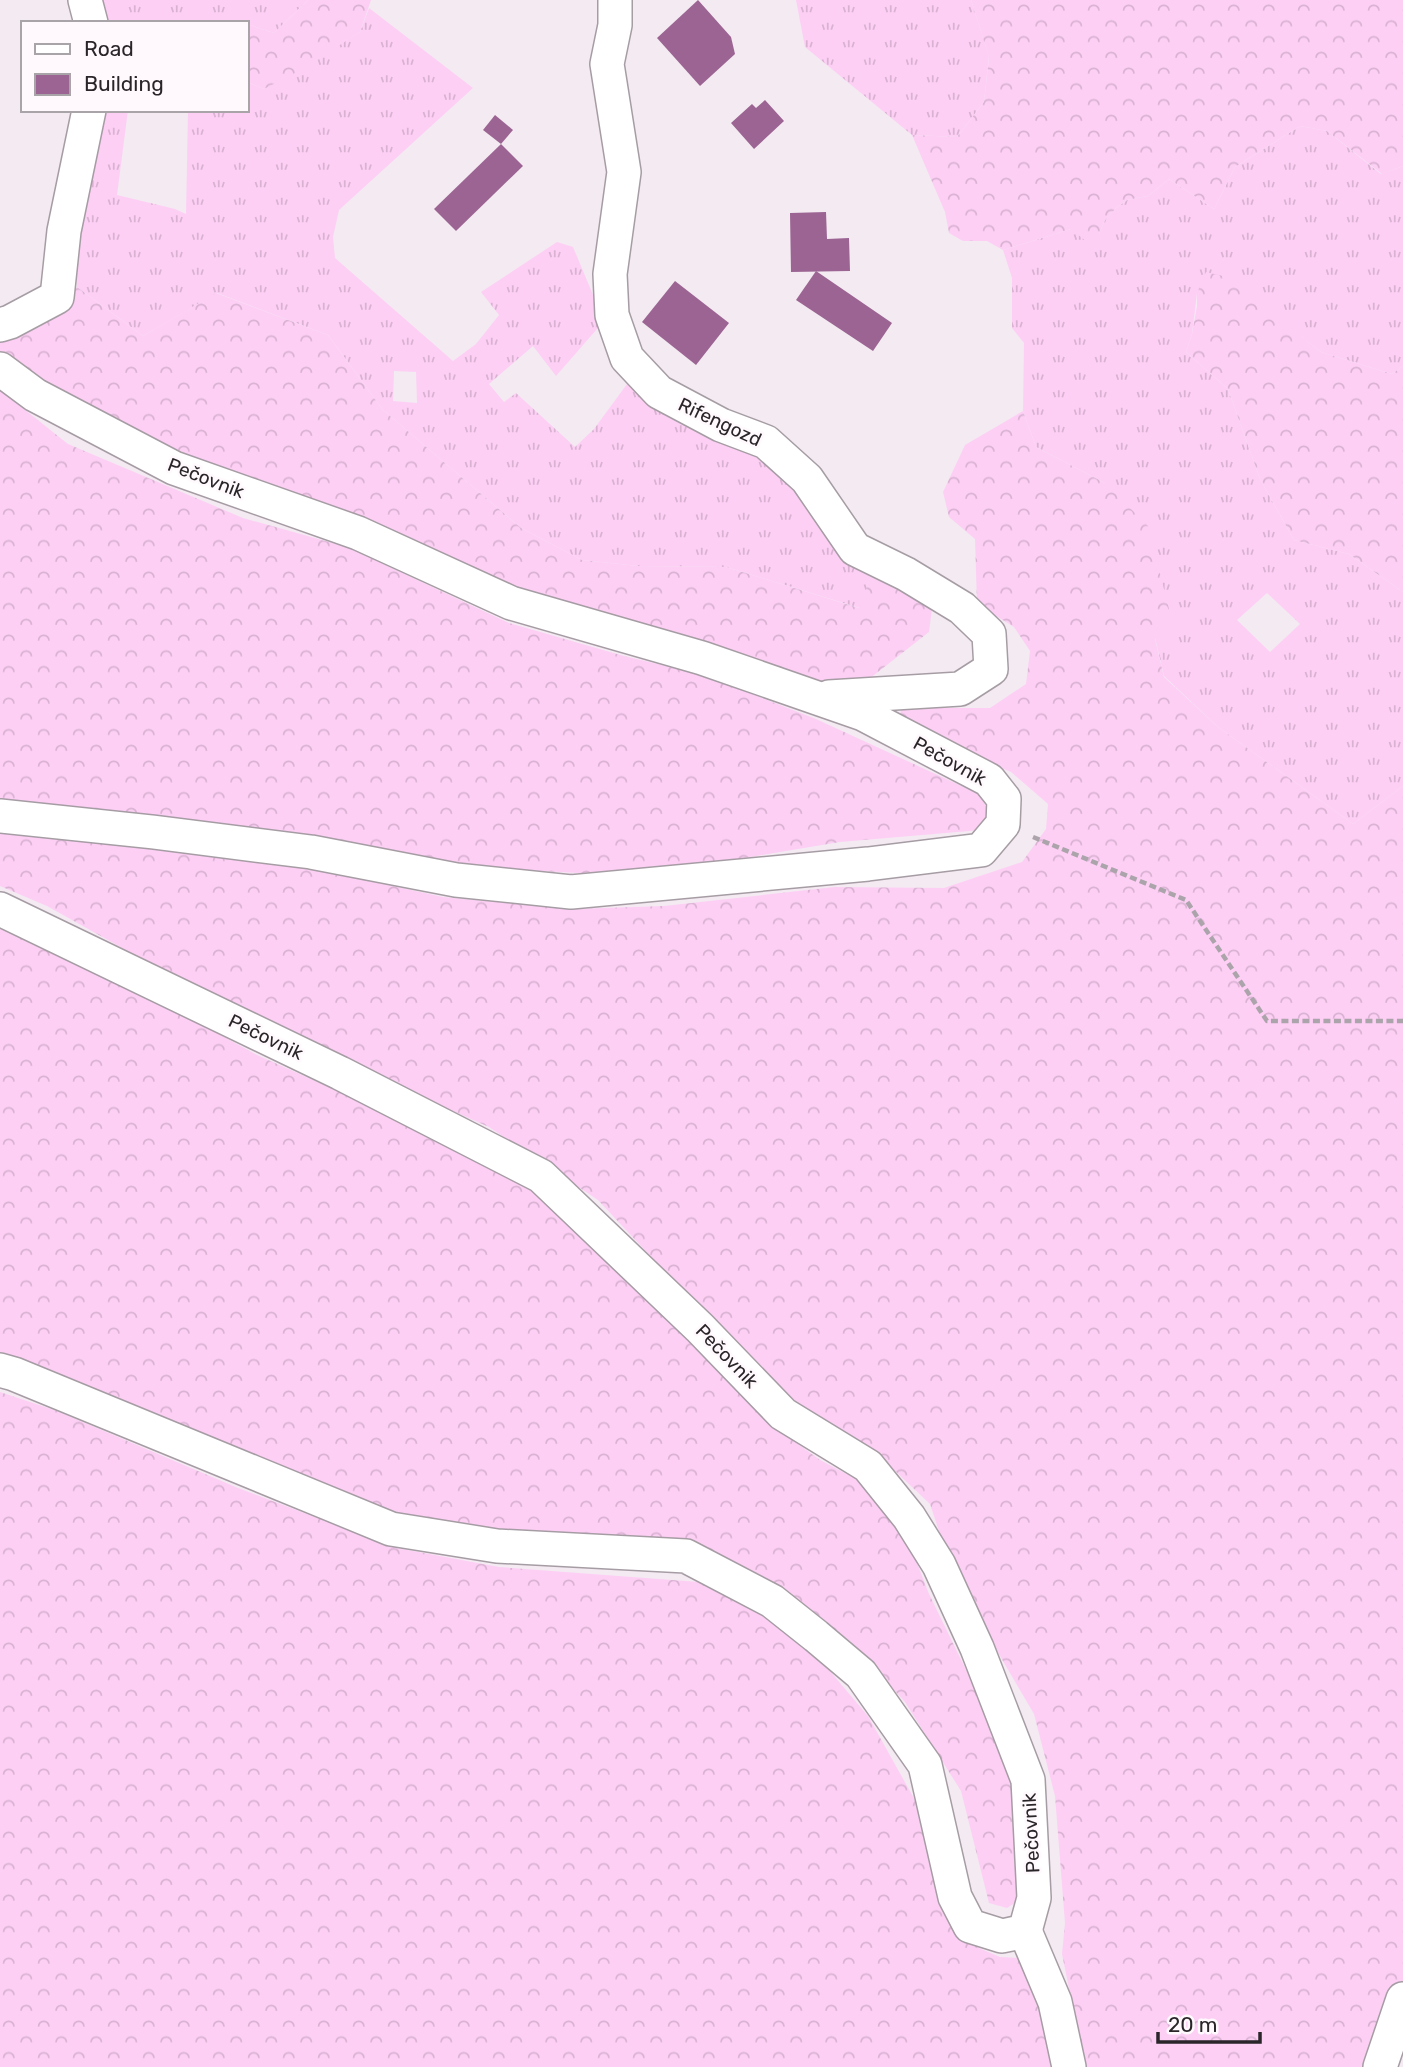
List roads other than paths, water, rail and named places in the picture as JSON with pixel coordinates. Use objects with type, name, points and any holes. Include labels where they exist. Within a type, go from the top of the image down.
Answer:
[{"type":"street","points":[[85,0],[90,21]]},
{"type":"street","name":"Rifengozd","points":[[615,0],[615,25],[607,64],[624,172],[610,274],[612,315],[627,358],[659,392],[721,425],[766,442],[807,479],[855,549],[962,608],[989,634],[991,668],[960,689],[820,698]]},
{"type":"street","points":[[0,325],[57,297],[64,231],[89,112]]},
{"type":"street","name":"Pečovnik","points":[[0,369],[35,395],[174,468],[358,533],[511,603],[702,658],[863,714],[989,780],[1004,799],[1003,824],[981,850],[571,892],[456,880],[311,852],[0,816]]},
{"type":"street","name":"Pečovnik","points":[[0,909],[340,1073],[541,1176],[700,1328],[783,1414],[868,1466],[909,1517],[939,1565],[977,1648],[1028,1780],[1034,1898],[1025,1931]]},
{"type":"street","points":[[0,1370],[391,1529],[497,1546],[686,1556],[772,1601],[861,1674],[925,1765],[955,1897],[970,1926],[1002,1936],[1025,1931],[1055,2002],[1069,2067]]},
{"type":"street","points":[[1380,2067],[1403,1999]]}]
